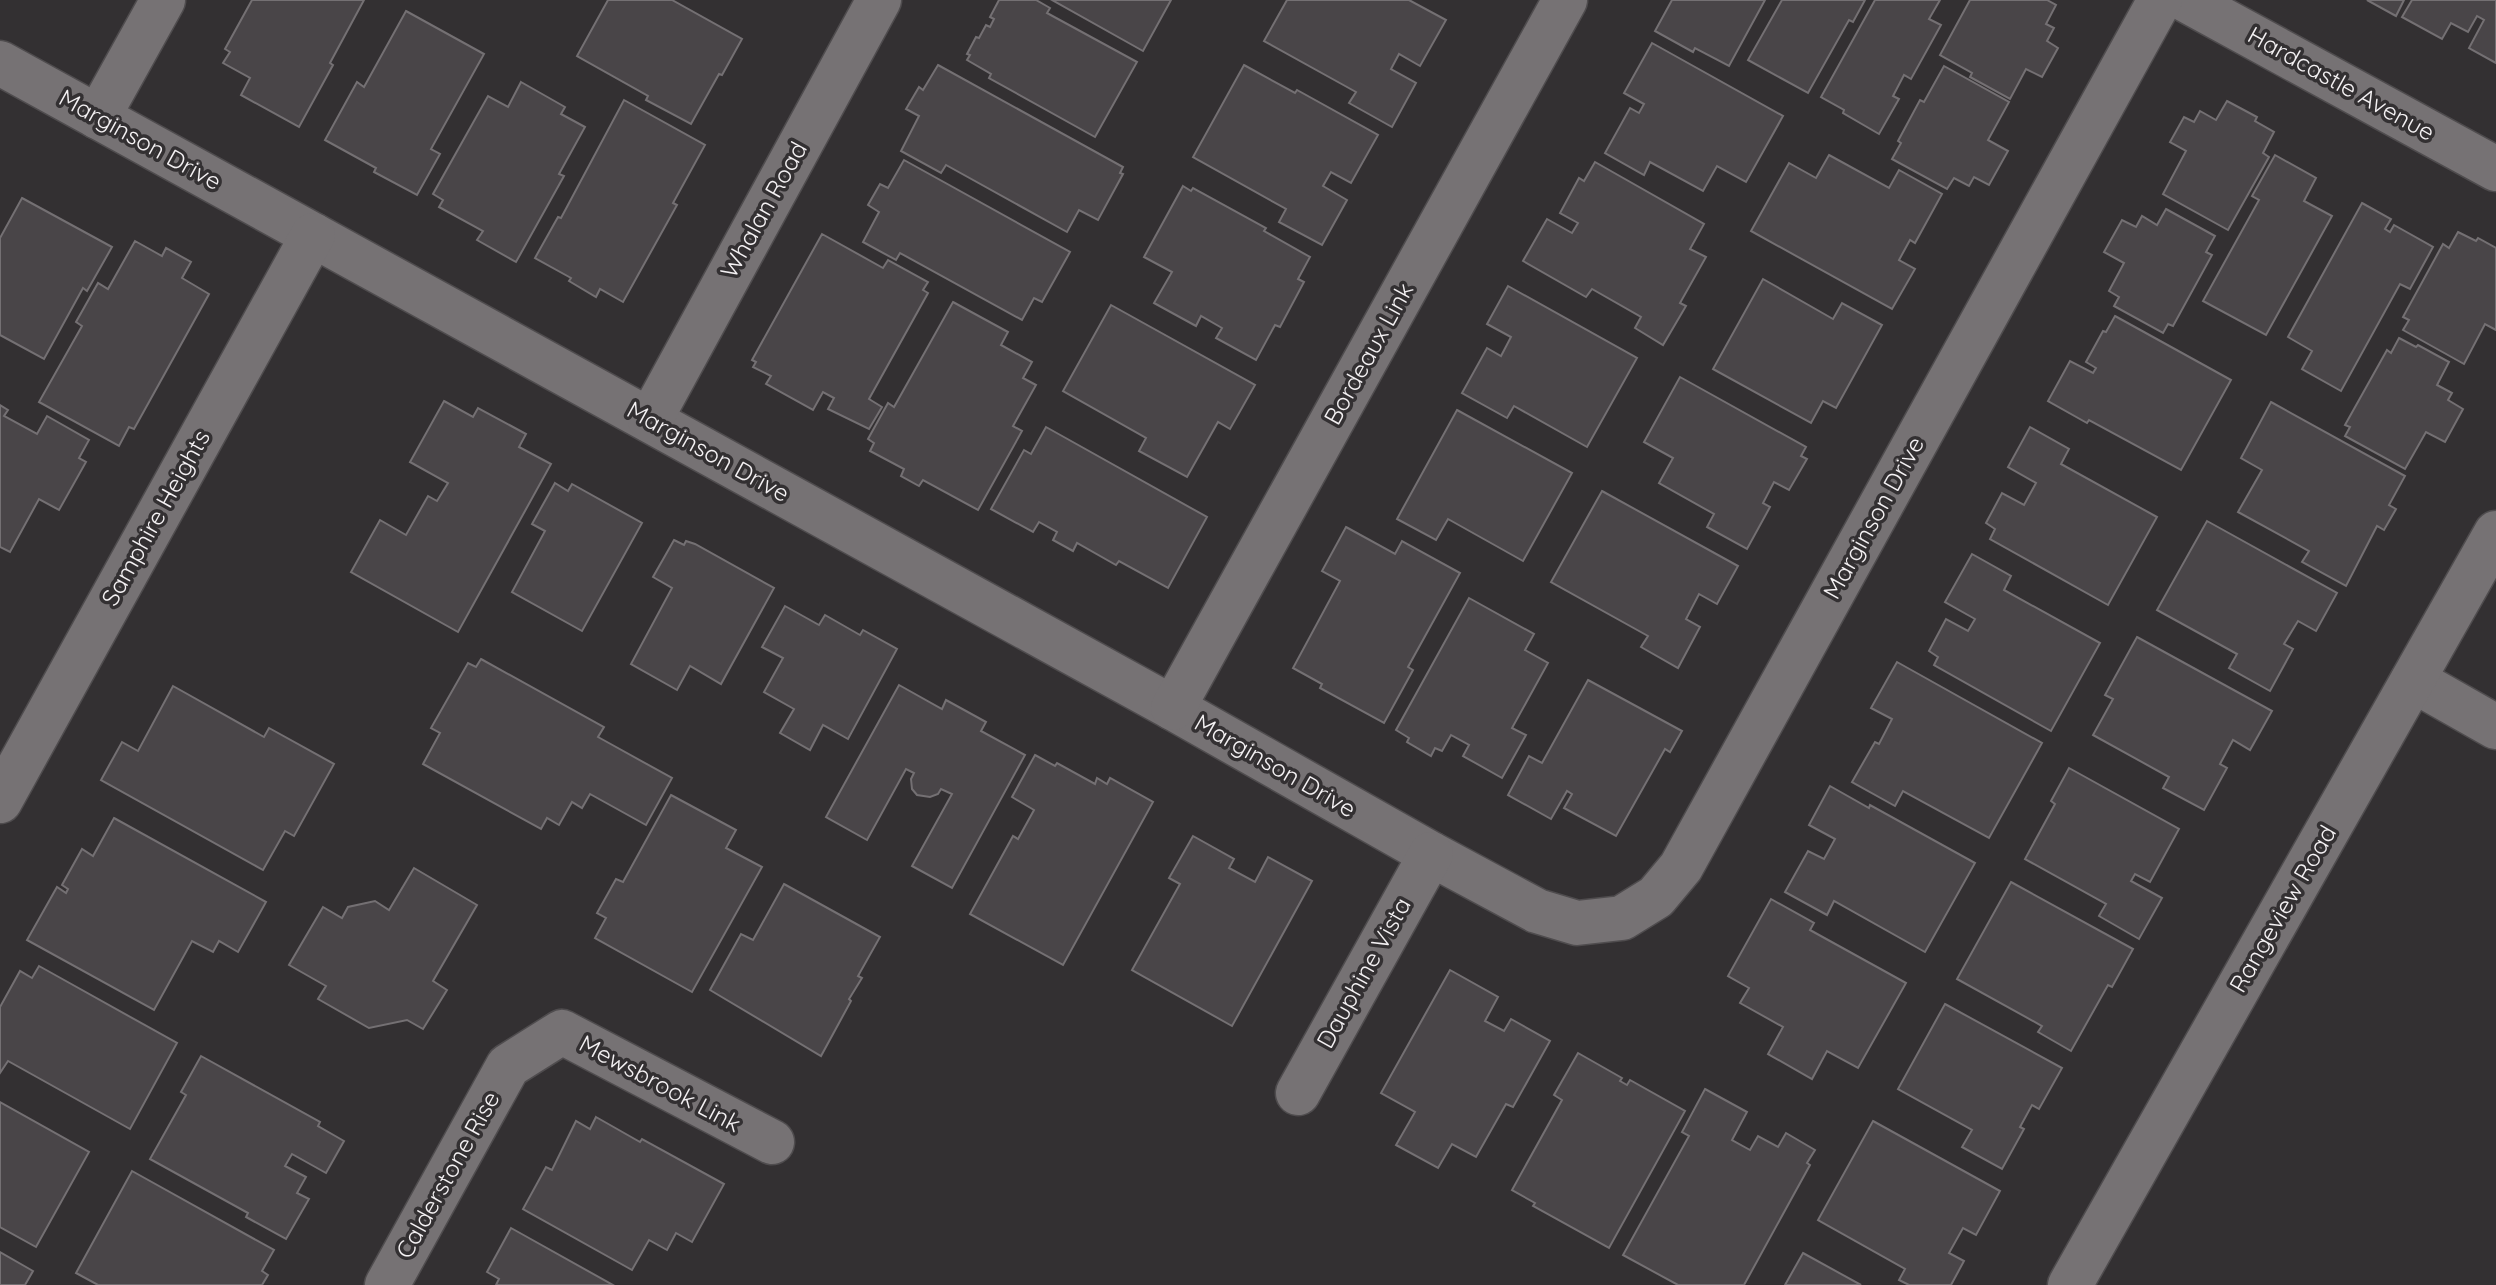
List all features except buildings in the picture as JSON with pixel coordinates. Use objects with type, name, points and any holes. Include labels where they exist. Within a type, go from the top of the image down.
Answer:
[{"type":"street","points":[[98,117],[163,0]]},
{"type":"street","name":"Whalan Road","points":[[650,420],[879,0]]},
{"type":"street","name":"Bordeaux Link","points":[[1173,708],[1565,0]]},
{"type":"street","name":"Marginson Drive","points":[[0,63],[1173,708],[1431,854],[1537,911],[1577,923],[1622,918],[1656,897],[1681,867],[2160,0]]},
{"type":"street","name":"Hardcastle Avenue","points":[[2186,0],[2496,169]]},
{"type":"street","name":"Samphire Heights","points":[[0,801],[313,235]]},
{"type":"street","name":"Rangeview Road","points":[[2070,1285],[2496,533]]},
{"type":"street","points":[[2413,680],[2496,727]]},
{"type":"street","name":"Dauphine Vista","points":[[1298,1093],[1431,854]]},
{"type":"street","name":"Mewsbrook Link","points":[[508,1066],[562,1032],[772,1142]]},
{"type":"street","name":"Calderstone Rise","points":[[387,1285],[508,1066]]}]
